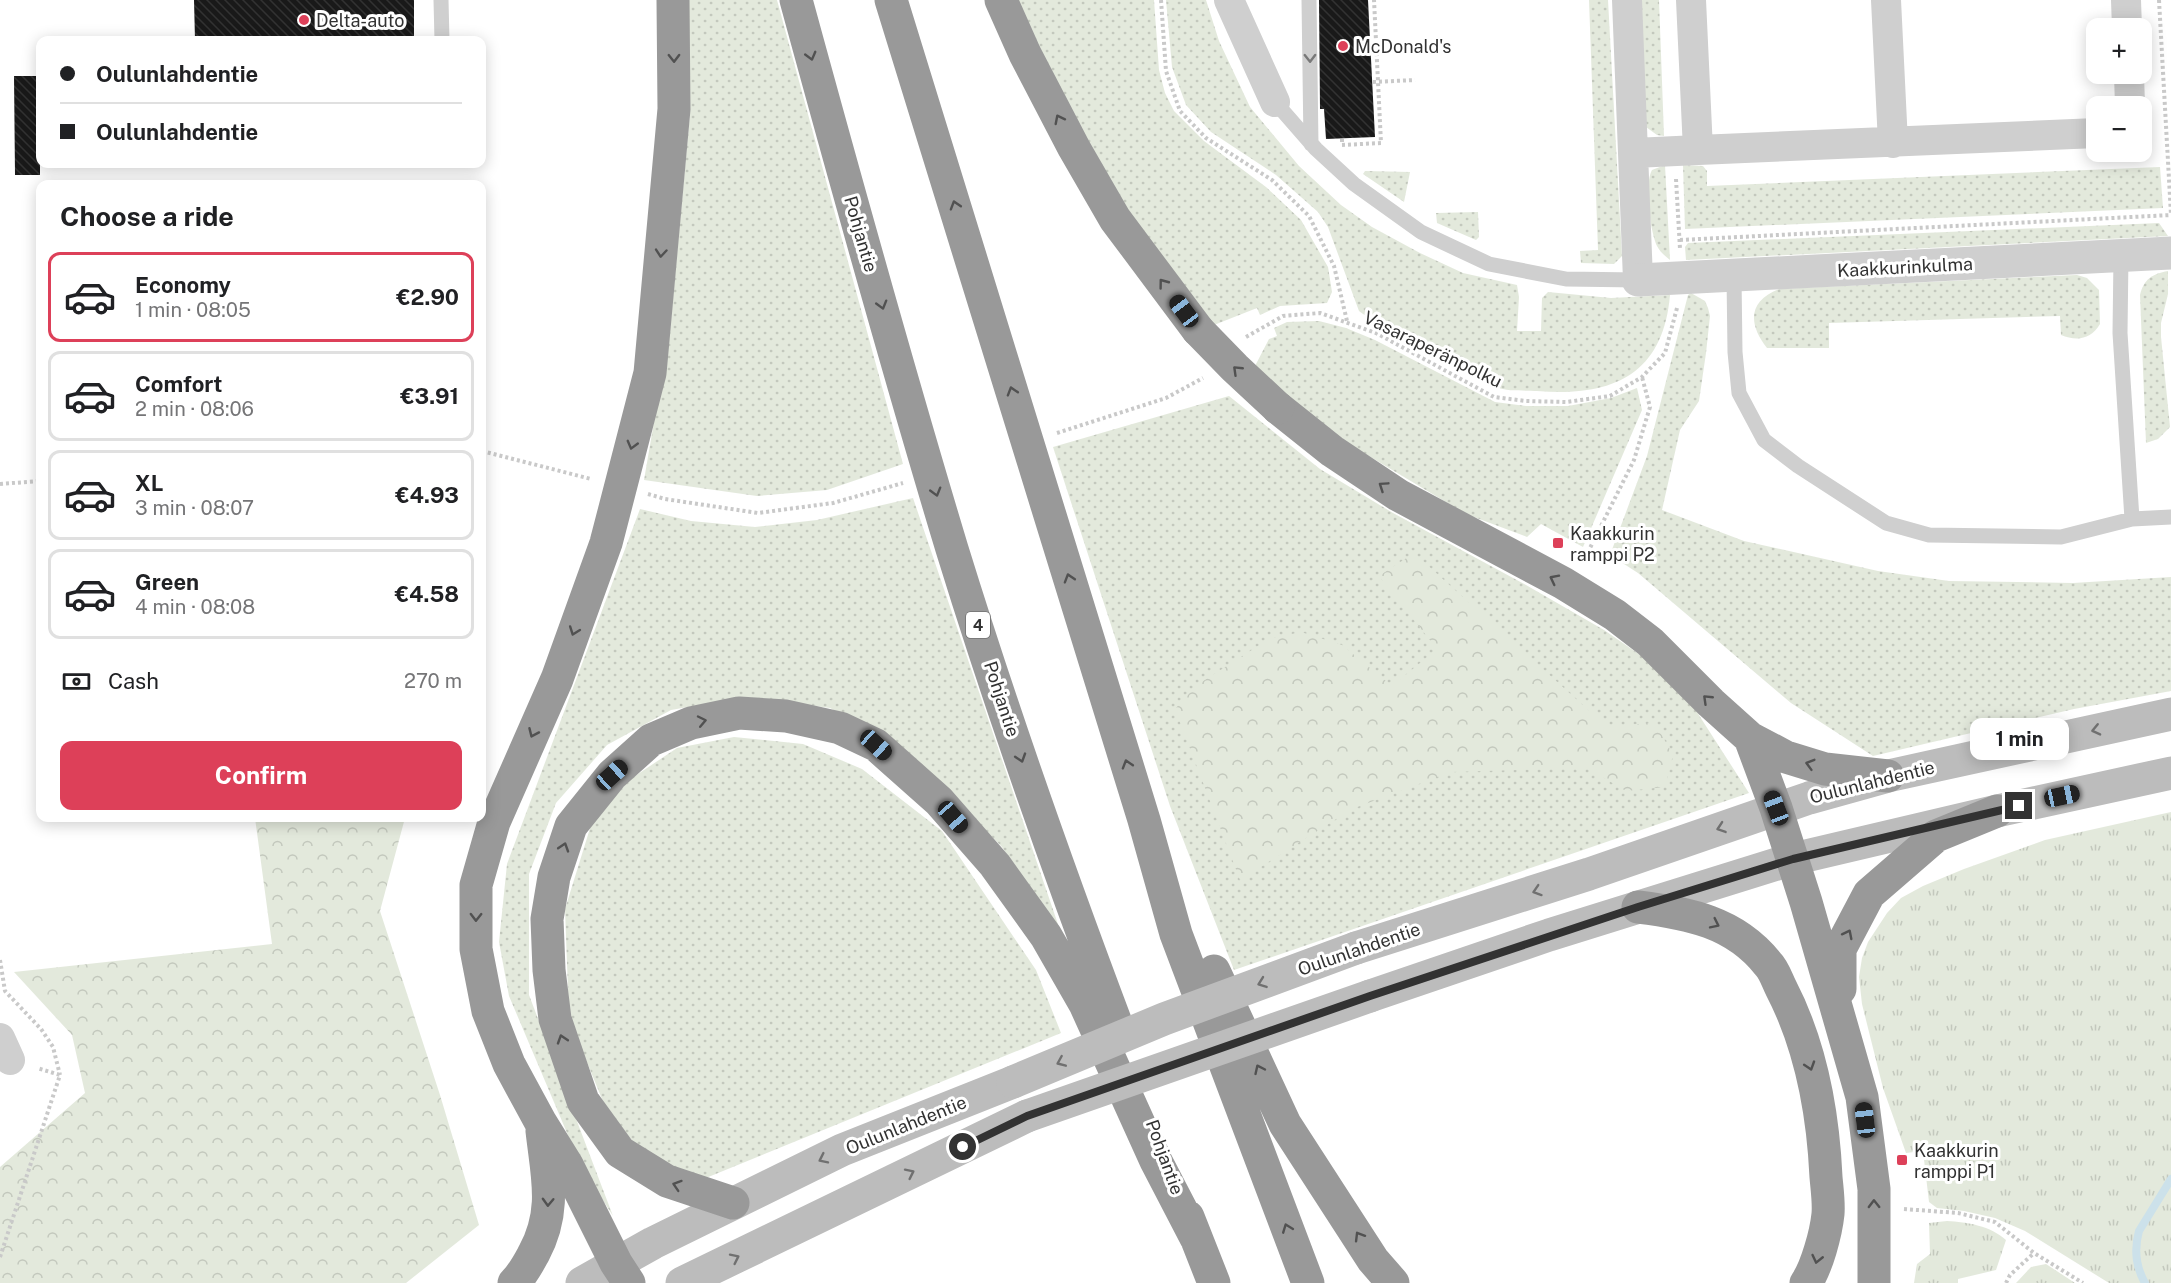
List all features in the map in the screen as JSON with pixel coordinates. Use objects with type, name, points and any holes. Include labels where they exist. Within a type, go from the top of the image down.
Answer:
[{"type":"highway","points":[[622,1273],[567,1165],[509,1064],[488,1011],[476,949],[476,885],[494,822],[557,680],[606,543],[650,373],[674,109],[674,0]]},
{"type":"highway","name":"Pohjantie","points":[[796,0],[846,182],[953,549],[1060,876],[1214,1283]]},
{"type":"highway","points":[[891,0],[1144,820],[1176,934],[1308,1283]]},
{"type":"highway","points":[[1001,0],[1035,75],[1115,219],[1198,330],[1278,408],[1332,452],[1398,495],[1563,583],[1615,615],[1650,642],[1750,738],[1786,757],[1825,769],[1888,776]]},
{"type":"highway","points":[[733,1203],[667,1181],[620,1152],[583,1101],[555,1019],[549,970],[547,919],[554,877],[571,826],[612,775],[651,740],[691,723],[739,713],[786,716],[840,728],[876,745],[946,809],[995,865],[1046,936],[1085,1004],[1156,1161],[1196,1238]]},
{"type":"highway","points":[[1750,738],[1793,859],[1862,1097],[1874,1189],[1874,1283]]},
{"type":"highway","points":[[1839,1012],[1840,950],[1869,894],[1936,836],[1997,811]]},
{"type":"highway","points":[[1144,820],[1285,1124],[1373,1260],[1393,1283]]},
{"type":"highway","points":[[1638,907],[1679,912],[1710,921],[1741,938],[1769,964],[1793,1011],[1816,1086],[1825,1158],[1828,1214],[1814,1271],[1806,1283]]},
{"type":"highway","points":[[514,1283],[523,1275],[544,1234],[550,1202],[541,1123]]},
{"type":"main road","name":"Oulunlahdentie","points":[[582,1283],[622,1273],[733,1203],[842,1150],[1164,1019],[1356,948],[1589,874],[1776,808],[1888,776],[2171,714]]},
{"type":"main road","points":[[682,1283],[1027,1116],[1370,996],[1638,907],[1793,859],[2171,773]]},
{"type":"street","points":[[1229,0],[1275,102]]},
{"type":"street","points":[[1627,0],[1638,280]]},
{"type":"street","points":[[1691,0],[1698,150]]},
{"type":"street","points":[[1886,0],[1893,143]]},
{"type":"street","points":[[2126,0],[2127,18]]},
{"type":"street","points":[[1634,153],[2086,134]]},
{"type":"street","name":"Kaakkurinkulma","points":[[1638,280],[1734,277],[2171,253]]},
{"type":"lane","points":[[441,0],[442,36]]},
{"type":"lane","points":[[1309,0],[1314,147]]},
{"type":"lane","points":[[1275,102],[1314,147],[1354,184],[1421,232],[1489,264],[1566,279],[1638,280]]},
{"type":"lane","points":[[2121,256],[2120,333],[2132,519]]},
{"type":"lane","points":[[1734,277],[1735,352],[1739,393],[1764,440],[1798,466],[1886,523],[1929,535],[2061,537],[2132,519],[2171,517]]},
{"type":"path","name":"Vasaraperänpolku","points":[[1161,0],[1166,71],[1180,111],[1206,138],[1272,180],[1309,216],[1334,266],[1347,322],[1376,333],[1420,355],[1494,397],[1566,402],[1610,396],[1642,377],[1665,352],[1676,316],[1680,240],[2171,215]]},
{"type":"path","points":[[1342,139],[1342,145],[1381,143],[1375,82],[1374,0]]},
{"type":"path","points":[[2159,0],[2171,215]]},
{"type":"path","points":[[1375,82],[1415,80]]},
{"type":"path","points":[[1586,558],[1634,460],[1650,407],[1642,377]]},
{"type":"path","points":[[486,453],[601,481]]},
{"type":"path","points":[[0,484],[36,481]]},
{"type":"path","points":[[648,493],[665,499],[758,513],[833,503],[903,483]]},
{"type":"path","points":[[0,960],[5,991],[41,1029],[53,1047],[60,1075],[0,1257]]},
{"type":"path","points":[[5,1049],[60,1075]]},
{"type":"path","points":[[1904,1209],[1958,1212],[1995,1222],[2034,1253],[2083,1283]]},
{"type":"path","points":[[2006,1283],[2010,1275],[2034,1253]]},
{"type":"green space","points":[[688,0],[777,0],[903,464],[827,490],[757,496],[644,480],[670,329],[690,114]]},
{"type":"green space","points":[[1016,0],[1154,0],[1159,70],[1165,93],[1174,111],[1204,141],[1266,187],[1301,220],[1328,267],[1332,292],[1327,303],[1280,306],[1260,315],[1257,308],[1214,325],[1127,215],[1086,143]]},
{"type":"green space","points":[[1166,0],[1206,0],[1219,41],[1250,107],[1299,166],[1341,205],[1372,227],[1463,273],[1517,285],[1519,297],[1517,331],[1541,331],[1542,298],[1548,292],[1611,298],[1670,295],[1665,323],[1657,345],[1644,363],[1629,376],[1610,385],[1588,390],[1564,392],[1506,390],[1481,380],[1359,311],[1328,227],[1318,212],[1276,175],[1211,132],[1186,105],[1172,67]]},
{"type":"green space","points":[[1589,0],[1608,0],[1622,256],[1614,264],[1581,263],[1580,251],[1598,250]]},
{"type":"green space","points":[[1640,0],[1659,0],[1664,136],[1657,135],[1646,127]]},
{"type":"green space","points":[[1665,165],[1670,260],[1660,250],[1654,239],[1648,196],[1652,170]]},
{"type":"green space","points":[[1683,165],[1703,166],[1707,171],[1707,186],[2160,167],[2163,208],[1685,229]]},
{"type":"green space","points":[[1365,171],[1410,172],[1404,202],[1363,174]]},
{"type":"green space","points":[[1478,212],[1479,237],[1476,240],[1437,223],[1436,213]]},
{"type":"green space","points":[[2159,223],[2168,236],[1686,260],[1685,247],[1688,243]]},
{"type":"green space","points":[[2168,271],[2168,294],[2161,323],[2161,337],[2170,427],[2158,439],[2146,443],[2140,295],[2150,278]]},
{"type":"green space","points":[[2077,275],[2087,278],[2099,290],[2100,324],[2092,333],[2083,338],[2061,335],[2060,316],[1829,323],[1829,348],[1767,348],[1754,322],[1754,314],[1761,300],[1779,289]]},
{"type":"green space","points":[[1691,293],[1705,301],[1710,316],[1706,353],[1699,401],[1680,430],[1662,510],[1744,541],[1878,571],[1949,581],[2073,583],[2171,577],[2171,691],[2074,709],[1873,756],[1791,703],[1638,573],[1610,555],[1647,456],[1688,295]]},
{"type":"green space","points":[[1319,321],[1346,328],[1375,340],[1495,402],[1526,406],[1568,406],[1611,398],[1637,388],[1642,410],[1583,547],[1541,524],[1527,537],[1466,514],[1337,437],[1288,398],[1255,366],[1269,339],[1277,336],[1274,328],[1287,322]]},
{"type":"green space","points":[[1229,396],[1320,469],[1393,513],[1604,630],[1646,659],[1695,709],[1749,793],[1234,970],[1170,806],[1053,447]]},
{"type":"green space","points":[[913,498],[1064,942],[1002,847],[905,749],[830,708],[744,697],[671,710],[607,745],[556,803],[529,874],[529,995],[613,1216],[581,1166],[509,996],[499,942],[507,864],[640,509],[691,521],[755,527],[817,520]]},
{"type":"green space","points":[[1414,553],[1606,726],[1655,723],[1673,755],[1665,787],[1626,791],[1587,768],[1451,772],[1352,809],[1240,880],[1175,709],[1197,685],[1269,639],[1301,632],[1342,645],[1392,686],[1437,649],[1379,576]]},
{"type":"green space","points":[[734,737],[803,744],[862,769],[942,831],[1036,970],[1061,1033],[701,1180],[640,1151],[604,1104],[569,1018],[565,909],[591,825],[629,780],[677,748]]},
{"type":"green space","points":[[2171,812],[2171,1283],[2109,1283],[2025,1231],[1995,1218],[1937,1208],[1929,1202],[1923,1151],[1906,1153],[1883,1088],[1862,1004],[1859,977],[1862,958],[1868,942],[1887,913],[1901,898],[1923,886],[2045,840]]},
{"type":"green space","points":[[256,822],[404,822],[380,911],[440,1095],[479,1225],[406,1283],[0,1283],[0,1167],[85,1093],[72,1035],[14,972],[272,944]]},
{"type":"green space","points":[[1947,1221],[1978,1226],[1993,1231],[2006,1240],[1996,1270],[1958,1279],[1958,1283],[1914,1283],[1917,1264],[1930,1254],[1929,1223]]},
{"type":"green space","points":[[2046,1264],[2075,1283],[2016,1283],[2031,1267]]},
{"type":"building","name":"Delta-auto","points":[[194,0],[414,0],[414,36],[195,36]]},
{"type":"building","name":"McDonald's","points":[[1319,0],[1368,0],[1375,137],[1326,139],[1324,109],[1320,109]]},
{"type":"building","points":[[14,76],[36,76],[36,168],[40,168],[40,175],[15,175]]},
{"type":"waterway","points":[[2145,1283],[2137,1258],[2139,1231],[2171,1179]]},
{"type":"place","name":"Delta-auto","points":[[304,20]]},
{"type":"place","name":"McDonald's","points":[[1343,46]]},
{"type":"place","name":"Kaakkurin ramppi P2","points":[[1558,543]]},
{"type":"place","name":"Kaakkurin ramppi P1","points":[[1902,1160]]},
{"type":"route","points":[[963,1147],[1027,1116],[1549,935],[1793,859],[2019,806]]}]
